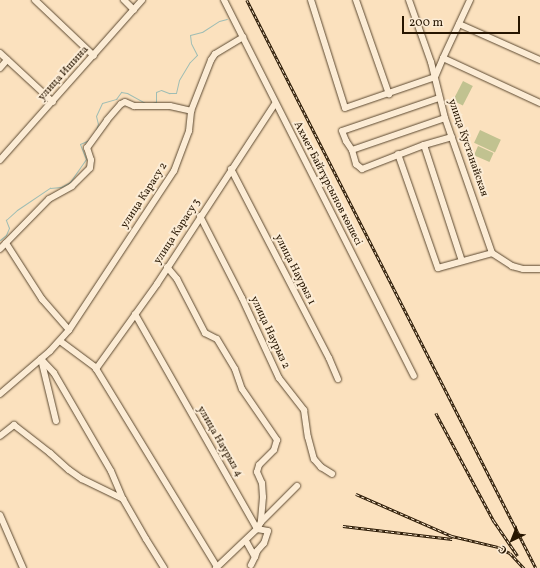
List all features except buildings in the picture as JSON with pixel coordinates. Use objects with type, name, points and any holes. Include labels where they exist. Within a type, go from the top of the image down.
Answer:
[{"type":"street","points":[[35,0],[94,56]]},
{"type":"street","points":[[124,0],[134,10]]},
{"type":"street","name":"улица Ишина","points":[[0,160],[94,56],[142,0]]},
{"type":"street","name":"Ахмет Байтұрсынов көшесі","points":[[224,0],[275,104],[414,376]]},
{"type":"street","points":[[311,0],[345,108],[435,77],[470,0]]},
{"type":"street","points":[[356,0],[389,94]]},
{"type":"street","name":"улица Кустанайская","points":[[409,0],[435,77],[445,118],[492,253]]},
{"type":"street","points":[[459,24],[540,60]]},
{"type":"street","name":"улица Карасу 2","points":[[0,394],[41,359],[69,330],[174,171],[189,131],[191,111],[216,54],[243,37]]},
{"type":"street","points":[[0,53],[53,102]]},
{"type":"street","points":[[443,58],[540,103]]},
{"type":"street","points":[[0,68],[7,60]]},
{"type":"street","points":[[439,98],[342,131],[352,150],[356,164],[362,169],[398,154],[452,136]]},
{"type":"street","points":[[0,249],[49,199],[72,186],[90,168],[91,160],[87,148],[107,120],[121,104],[125,102],[134,106],[170,106],[191,111]]},
{"type":"street","name":"улица Карасу 3","points":[[96,369],[167,267],[275,104]]},
{"type":"street","points":[[352,150],[445,118]]},
{"type":"street","points":[[424,145],[462,261]]},
{"type":"street","points":[[398,154],[438,268],[492,253],[512,266],[523,269],[540,269]]},
{"type":"street","name":"улица Наурыз 1","points":[[231,169],[329,358],[338,379]]},
{"type":"street","name":"улица Наурыз 2","points":[[200,216],[242,298],[279,378],[304,410],[308,437],[314,459],[321,467],[332,474]]},
{"type":"street","points":[[6,243],[42,299],[69,330]]},
{"type":"street","points":[[167,267],[177,279],[205,333],[217,339],[235,369],[242,389],[277,440],[274,450],[259,465],[256,472],[262,483],[263,497],[261,522]]},
{"type":"street","name":"улица Наурыз 4","points":[[135,314],[257,529]]},
{"type":"street","points":[[60,340],[96,369],[216,567],[246,540],[257,529],[261,522],[297,486]]},
{"type":"street","points":[[41,359],[56,421]]},
{"type":"street","points":[[41,359],[54,373],[111,471],[124,499],[164,568]]},
{"type":"street","points":[[0,436],[14,426],[75,474],[124,499]]},
{"type":"street","points":[[0,514],[23,568]]},
{"type":"street","points":[[251,565],[256,557],[257,551],[264,543],[268,531],[257,529]]},
{"type":"street","points":[[246,540],[256,557]]},
{"type":"green space","points":[[463,81],[473,86],[463,106],[453,101]]},
{"type":"green space","points":[[480,130],[501,140],[495,152],[474,143]]},
{"type":"green space","points":[[478,146],[494,153],[489,162],[474,155]]},
{"type":"waterway","points":[[152,103],[156,102],[156,92],[161,90],[169,93],[176,93],[179,80],[190,62],[197,55],[191,43],[190,35],[202,32],[219,21],[227,19]]},
{"type":"waterway","points":[[96,130],[98,124],[96,116],[102,103],[116,99],[121,92],[127,93],[145,103]]},
{"type":"waterway","points":[[0,240],[6,235],[9,228],[6,220],[17,210],[50,188],[61,187],[70,182],[86,159],[80,144],[89,140]]},
{"type":"railway","points":[[247,0],[536,568]]},
{"type":"railway","points":[[436,413],[494,521],[518,556]]},
{"type":"railway","points":[[356,494],[452,536],[498,547],[510,553],[524,568]]},
{"type":"railway","points":[[343,526],[452,539]]}]
